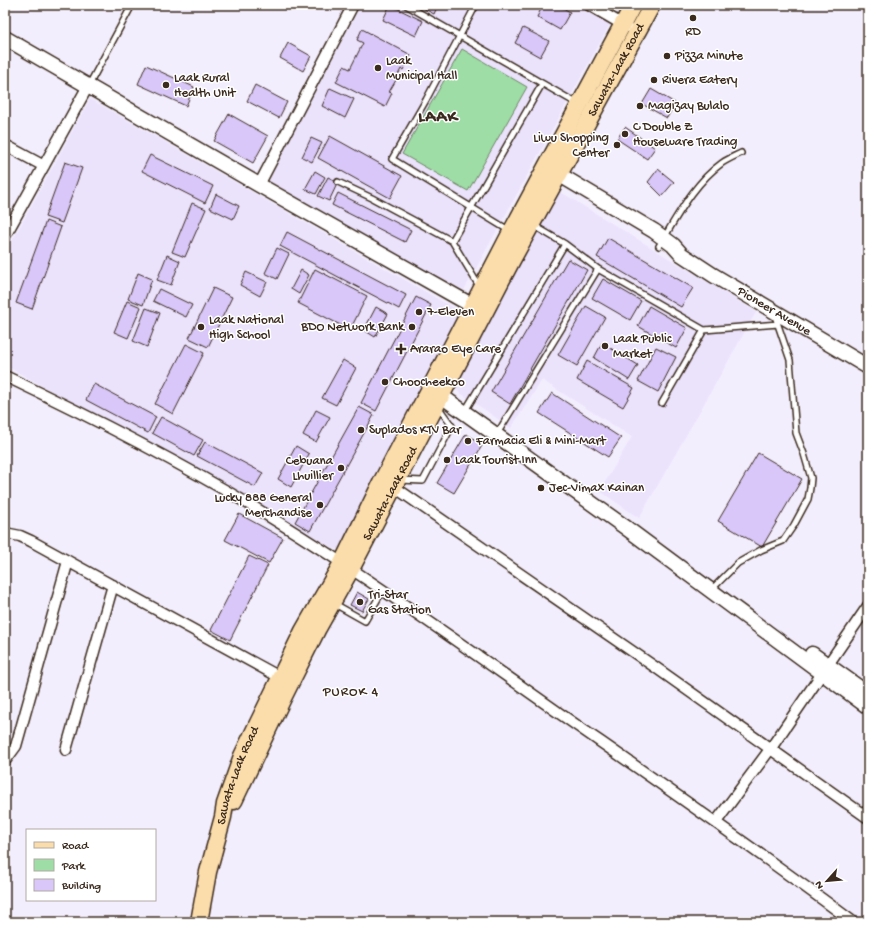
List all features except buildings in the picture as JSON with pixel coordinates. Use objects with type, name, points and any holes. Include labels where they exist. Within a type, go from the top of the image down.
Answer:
[{"type":"main road","name":"Sawata-Laak Road","points":[[437,391],[473,306],[511,232],[550,175],[586,109],[623,25],[634,5]]},
{"type":"main road","name":"Sawata-Laak Road","points":[[586,109],[637,33],[652,5]]},
{"type":"main road","name":"Sawata-Laak Road","points":[[199,922],[208,872],[223,817],[229,788],[242,756],[285,680],[332,603],[347,566],[437,391],[532,225],[550,175]]},
{"type":"main road","name":"Sawata-Laak Road","points":[[285,680],[303,631],[347,566]]},
{"type":"street","points":[[259,185],[353,5]]},
{"type":"street","points":[[589,5],[637,33]]},
{"type":"street","points":[[5,38],[259,185],[473,306]]},
{"type":"street","points":[[5,236],[88,86]]},
{"type":"street","points":[[5,145],[44,166]]},
{"type":"street","name":"Pioneer Avenue","points":[[550,175],[661,242],[673,245],[681,254],[773,311],[868,367]]},
{"type":"street","points":[[5,376],[82,414],[195,474],[251,506],[347,566],[716,822],[853,922]]},
{"type":"street","points":[[437,391],[467,408],[825,669],[868,694]]},
{"type":"street","points":[[499,431],[716,584],[825,669],[868,707]]},
{"type":"street","points":[[391,482],[771,748],[868,818]]},
{"type":"street","points":[[5,533],[20,536],[31,541],[285,680]]},
{"type":"street","points":[[5,761],[16,746],[68,561]]},
{"type":"street","points":[[66,750],[113,585]]},
{"type":"street","points":[[716,822],[771,748],[868,606]]},
{"type":"lane","points":[[88,86],[132,5]]},
{"type":"lane","points":[[406,5],[586,109]]},
{"type":"lane","points":[[476,5],[426,100],[392,159],[511,232]]},
{"type":"lane","points":[[452,242],[542,84]]},
{"type":"lane","points":[[661,242],[694,190],[706,176],[722,163],[741,153]]},
{"type":"lane","points":[[338,182],[372,198],[452,242],[482,290]]},
{"type":"lane","points":[[532,225],[564,244],[598,269],[704,330],[778,324]]},
{"type":"lane","points":[[467,408],[564,244]]},
{"type":"lane","points":[[499,431],[598,269]]},
{"type":"lane","points":[[716,584],[738,563],[761,550],[783,541],[794,525],[808,499],[811,478],[796,433],[791,367],[773,311]]},
{"type":"lane","points":[[662,403],[704,330]]},
{"type":"lane","points":[[391,482],[424,481],[452,426],[437,391]]},
{"type":"lane","points":[[332,603],[365,621],[383,590]]},
{"type":"shaded area","points":[[361,5],[577,5],[610,24],[464,290],[267,184]]},
{"type":"shaded area","name":"Laak National High School","points":[[90,99],[462,313],[339,551],[5,365],[5,254]]},
{"type":"shaded area","name":"Laak Public Market","points":[[559,191],[756,312],[639,518],[600,491],[632,437],[542,380],[511,428],[452,387]]},
{"type":"green space","points":[[462,49],[527,87],[468,191],[402,154]]},
{"type":"place","name":"RD","points":[[693,18]]},
{"type":"place","name":"Pizza Minute","points":[[667,56]]},
{"type":"place","name":"Laak Municipal Hall","points":[[378,68]]},
{"type":"place","name":"Rivera Eatery","points":[[654,80]]},
{"type":"place","name":"Laak Rural Health Unit","points":[[166,85]]},
{"type":"place","name":"Magizay Bulalo","points":[[640,106]]},
{"type":"place","name":"C Double Z Houseware Trading","points":[[625,134]]},
{"type":"place","name":"Liwu Shopping Center","points":[[617,145]]},
{"type":"place","name":"7-Eleven","points":[[419,312]]},
{"type":"place","name":"Laak National High School","points":[[201,327]]},
{"type":"place","name":"BDO Network Bank","points":[[412,327]]},
{"type":"place","name":"Laak Public Market","points":[[605,346]]},
{"type":"place","name":"Ararao Eye Care","points":[[401,349]]},
{"type":"place","name":"Choocheekoo","points":[[385,382]]},
{"type":"place","name":"Suplados KTV Bar","points":[[361,430]]},
{"type":"place","name":"Farmacia Eli & Mini-Mart","points":[[468,441]]},
{"type":"place","name":"Laak Tourist Inn","points":[[447,460]]},
{"type":"place","name":"Cebuana Lhuillier","points":[[341,468]]},
{"type":"place","name":"Jec-Vimax Kainan","points":[[541,488]]},
{"type":"place","name":"Lucky 888 General Merchandise","points":[[320,505]]},
{"type":"place","name":"Tri-Star Gas Station","points":[[360,602]]},
{"type":"district","name":"LAAK","points":[[438,118]]},
{"type":"district","name":"PUROK 4","points":[[351,692]]}]
